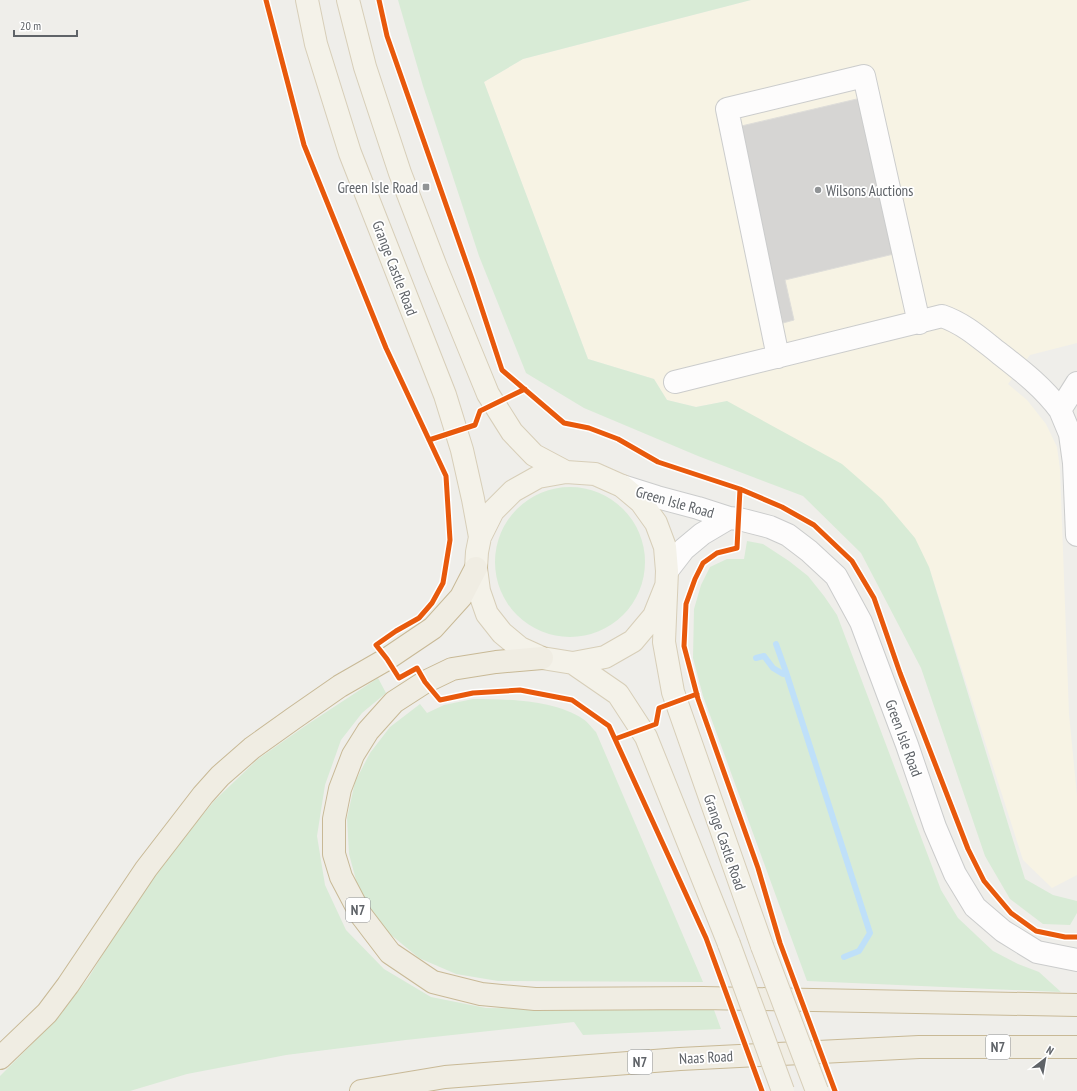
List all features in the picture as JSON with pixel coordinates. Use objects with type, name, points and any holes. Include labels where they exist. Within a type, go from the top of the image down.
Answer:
[{"type":"highway","points":[[0,1058],[47,1013],[68,985],[146,869],[202,796],[220,776],[252,748],[340,686],[387,659],[433,628],[461,597],[476,568]]},
{"type":"highway","name":"N7","points":[[542,658],[496,662],[452,669],[425,682],[394,702],[368,731],[353,755],[340,789],[334,818],[334,854],[341,877],[361,915],[390,953],[433,982],[481,994],[535,999],[703,998],[1077,1005]]},
{"type":"highway","name":"Naas Road","points":[[361,1091],[445,1077],[680,1059],[919,1046],[1077,1047]]},
{"type":"main road","name":"Grange Castle Road","points":[[308,0],[316,44],[350,153],[445,395],[462,450],[480,537]]},
{"type":"main road","name":"Grange Castle Road","points":[[348,0],[364,67],[400,173],[436,267],[488,394],[512,432],[534,455],[566,472]]},
{"type":"main road","name":"Grange Castle Road","points":[[666,579],[654,616],[633,641],[605,657],[573,663],[542,658],[520,648],[502,633],[487,614],[479,591],[476,568],[477,552],[480,537],[493,512],[513,491],[538,477],[566,472],[595,474],[622,486],[642,502],[656,523],[665,546],[666,579],[664,642],[673,692],[762,946],[817,1091]]},
{"type":"main road","name":"Grange Castle Road","points":[[573,663],[618,694],[646,737],[729,944],[783,1091]]},
{"type":"street","points":[[778,358],[727,109],[735,107],[864,76],[918,323]]},
{"type":"street","points":[[675,382],[778,358],[942,316],[954,320],[969,329],[1036,383],[1060,410],[1070,434],[1074,463],[1077,535]]},
{"type":"street","points":[[1060,410],[1077,383]]},
{"type":"street","name":"Green Isle Road","points":[[622,486],[729,518],[770,527],[788,535],[809,551],[836,576],[861,622],[907,745],[935,827],[949,861],[955,874],[975,906],[1003,931],[1037,952],[1077,960]]},
{"type":"street","name":"Green Isle Road","points":[[666,579],[684,549],[702,534],[729,518]]},
{"type":"shaded area","points":[[751,0],[1077,0],[1077,343],[1030,355],[1008,384],[1027,400],[1046,424],[1057,447],[1060,469],[1069,714],[1077,796],[1077,875],[1052,888],[1023,860],[929,567],[727,401],[696,407],[667,400],[654,379],[588,359],[484,82],[523,59]]},
{"type":"green space","points":[[398,0],[751,0],[523,59],[484,82],[588,359],[654,379],[667,400],[696,407],[727,401],[842,464],[882,499],[915,538],[929,567],[1025,879],[1053,895],[1077,901],[1077,913],[1070,925],[1043,924],[1010,899],[985,856],[921,668],[861,553],[803,496],[698,456],[584,408],[526,373],[479,256],[423,86]]},
{"type":"green space","points":[[570,487],[599,493],[612,500],[623,509],[632,520],[639,533],[645,562],[639,591],[632,604],[623,615],[612,624],[599,631],[570,637],[541,631],[528,624],[517,615],[508,604],[501,591],[495,562],[501,533],[508,520],[517,509],[528,500],[541,493]]},
{"type":"green space","points":[[747,541],[763,544],[789,561],[808,576],[837,615],[941,890],[958,918],[993,951],[1018,964],[1039,972],[1061,992],[807,981],[703,696],[693,658],[694,609],[701,585],[710,567],[727,559],[744,559]]},
{"type":"green space","points":[[378,678],[386,693],[362,713],[341,740],[325,785],[317,836],[325,885],[346,930],[384,969],[431,997],[486,1008],[714,1010],[721,1029],[583,1035],[574,1022],[406,1040],[286,1055],[187,1074],[130,1091],[0,1091],[0,1076],[53,1023],[89,977],[120,926],[166,859],[215,800],[258,759]]},
{"type":"green space","points":[[473,699],[515,700],[545,704],[572,713],[583,719],[596,732],[703,982],[498,981],[456,974],[419,958],[379,925],[359,891],[349,854],[347,818],[355,782],[370,753],[390,727],[420,704],[427,713],[444,705]]},
{"type":"building","name":"Wilsons Auctions","points":[[861,98],[898,253],[785,280],[794,320],[783,323],[737,127]]},
{"type":"waterway","points":[[776,644],[870,933],[859,951],[844,957]]},
{"type":"waterway","points":[[756,658],[764,656],[773,668],[783,674],[786,672]]},
{"type":"cycle path","points":[[266,0],[304,145],[386,348],[446,476],[450,540],[443,583],[432,603],[419,618],[396,631],[376,645],[399,678],[417,668],[425,682],[440,700],[473,693],[520,690],[572,700],[609,726],[706,938],[762,1091]]},
{"type":"cycle path","points":[[379,0],[387,36],[472,279],[502,370],[564,423],[589,428],[618,439],[658,462],[740,489],[782,507],[814,525],[852,561],[874,598],[900,673],[968,849],[984,881],[1011,913],[1036,931],[1065,937],[1077,937]]},
{"type":"cycle path","points":[[429,440],[475,425],[480,411],[525,389]]},
{"type":"cycle path","points":[[740,489],[737,548],[717,553],[703,563],[695,579],[686,604],[684,646],[698,699],[758,868],[780,943],[835,1091]]},
{"type":"cycle path","points":[[615,739],[656,724],[659,708],[697,694]]},
{"type":"place","name":"Green Isle Road","points":[[426,187]]},
{"type":"place","name":"Wilsons Auctions","points":[[818,190]]}]
